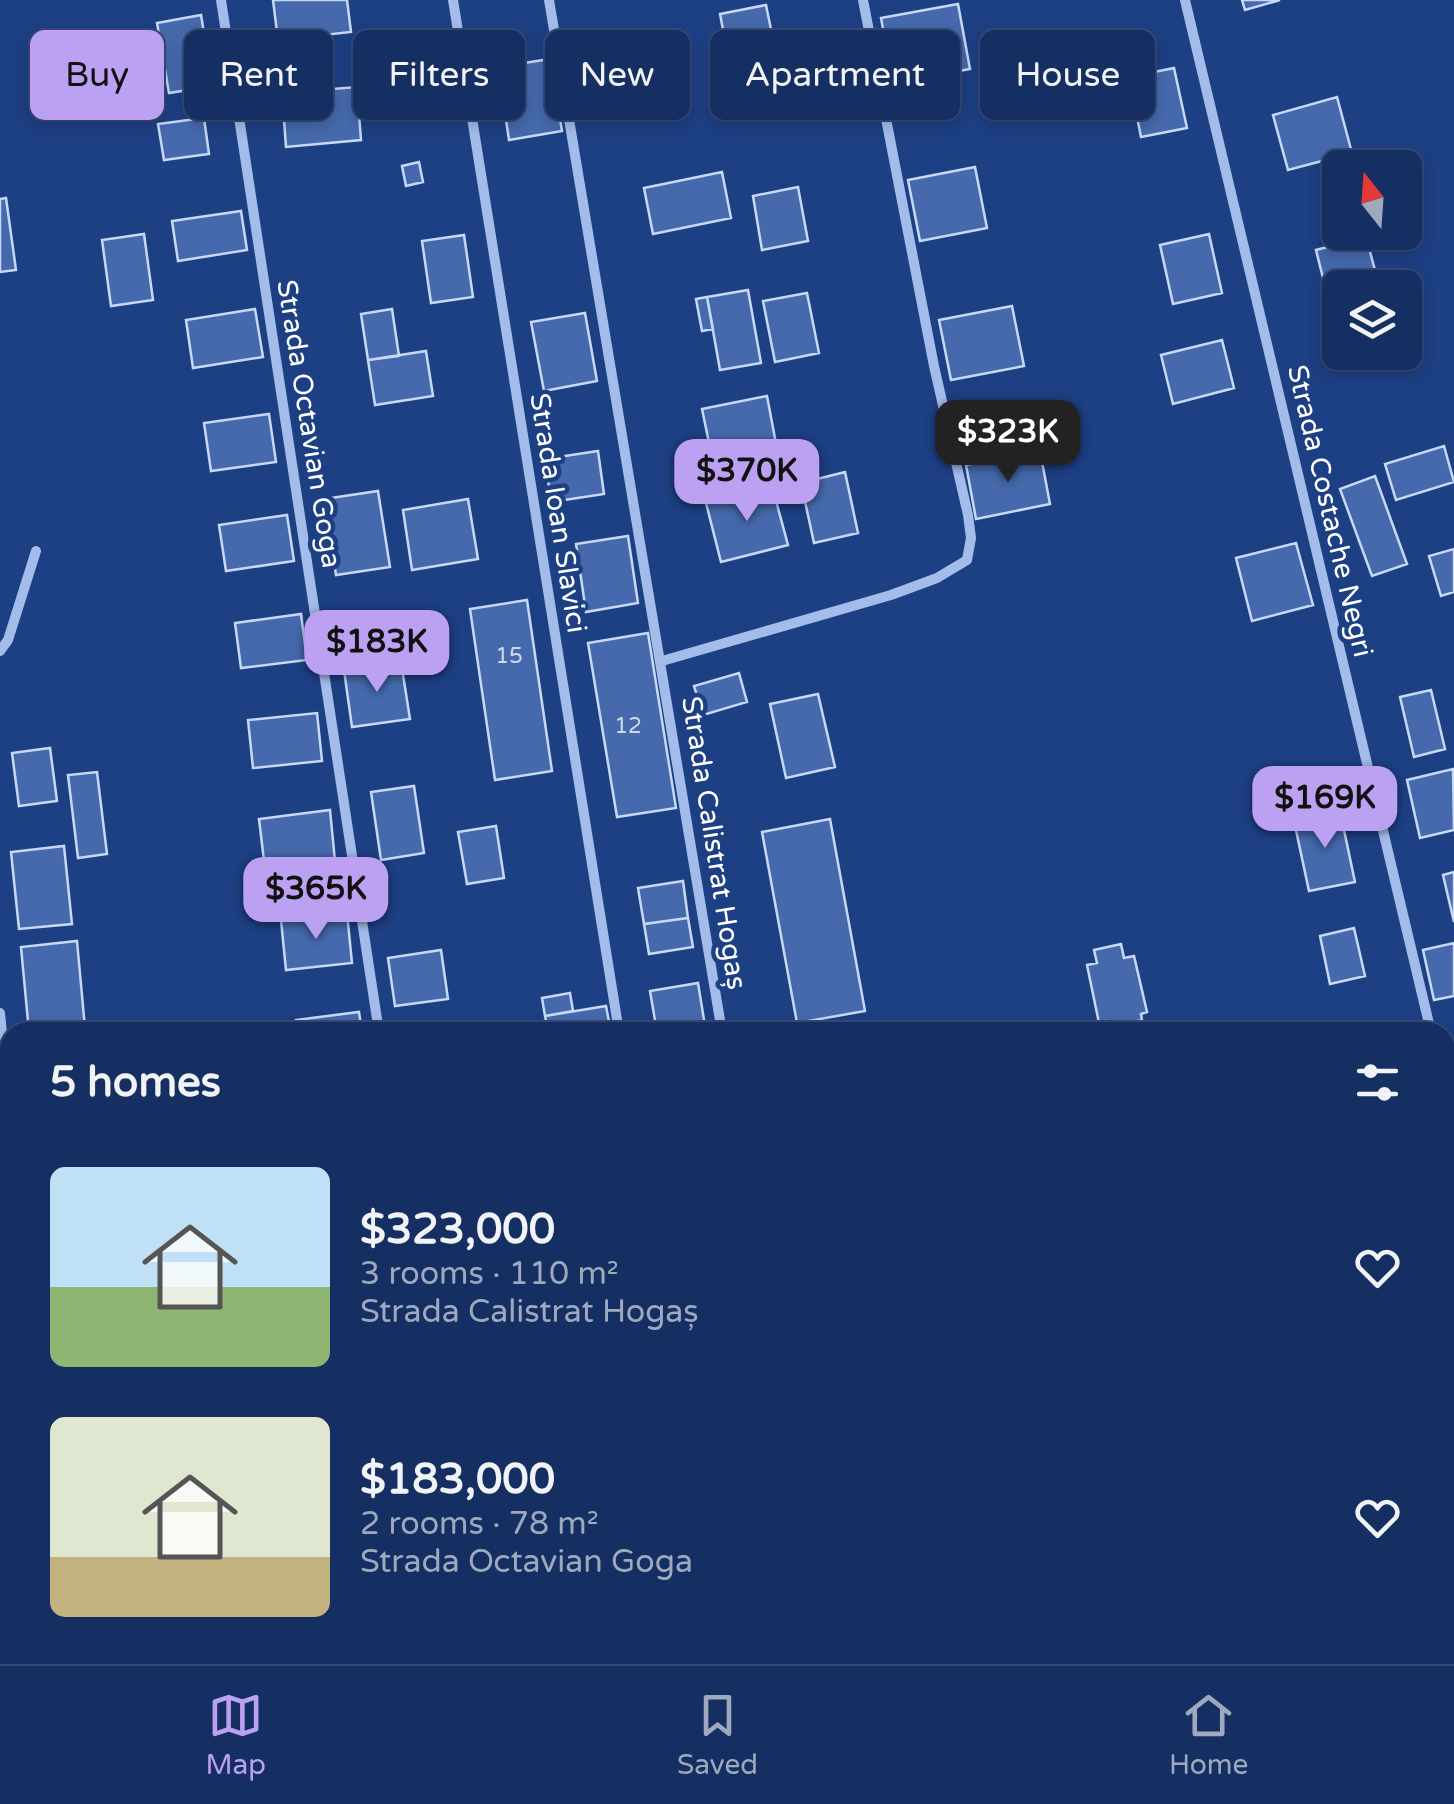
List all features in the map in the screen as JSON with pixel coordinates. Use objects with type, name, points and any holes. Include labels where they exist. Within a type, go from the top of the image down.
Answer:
[{"type":"street","name":"Strada Octavian Goga","points":[[221,0],[377,1022]]},
{"type":"street","name":"Strada Ioan Slavici","points":[[453,0],[616,1022]]},
{"type":"street","name":"Strada Calistrat Hogaș","points":[[549,0],[720,1022]]},
{"type":"street","name":"Strada Calistrat Hogaș","points":[[662,662],[891,595],[937,578],[967,560],[971,538],[968,515],[934,366],[863,0]]},
{"type":"street","name":"Strada Costache Negri","points":[[1185,0],[1429,1022]]},
{"type":"street","points":[[0,651],[8,640],[36,551]]},
{"type":"building","points":[[273,0],[347,0],[351,32],[277,30]]},
{"type":"building","points":[[1242,0],[1280,0],[1245,10]]},
{"type":"building","points":[[958,4],[970,69],[960,71],[960,30],[883,30],[881,18]]},
{"type":"building","points":[[766,5],[771,30],[723,30],[720,14]]},
{"type":"building","points":[[201,15],[204,30],[184,30],[184,91],[169,93],[164,30],[158,30],[157,23]]},
{"type":"building","points":[[545,60],[545,120],[560,120],[562,131],[509,140],[506,120],[525,120],[525,63]]},
{"type":"building","points":[[1174,68],[1187,128],[1141,137],[1138,120],[1155,120],[1155,72]]},
{"type":"building","points":[[353,87],[353,120],[359,120],[361,140],[286,147],[284,120],[333,120],[333,89]]},
{"type":"building","points":[[1337,97],[1351,150],[1322,150],[1322,161],[1288,170],[1273,115]]},
{"type":"building","points":[[204,120],[209,154],[164,160],[158,124]]},
{"type":"building","points":[[419,162],[423,182],[406,186],[402,166]]},
{"type":"building","points":[[975,167],[987,228],[920,241],[908,180]]},
{"type":"building","points":[[722,172],[731,218],[653,234],[644,188]]},
{"type":"building","points":[[798,187],[808,241],[762,250],[753,196]]},
{"type":"building","points":[[6,198],[16,270],[0,272],[0,199]]},
{"type":"building","points":[[241,211],[247,250],[178,261],[172,221]]},
{"type":"building","points":[[144,234],[153,300],[111,306],[102,240]]},
{"type":"building","points":[[1209,234],[1222,293],[1173,304],[1160,245]]},
{"type":"building","points":[[464,235],[473,297],[431,303],[422,241]]},
{"type":"building","points":[[1316,250],[1370,250],[1375,270],[1322,270],[1322,274]]},
{"type":"building","points":[[748,290],[761,363],[720,370],[707,297]]},
{"type":"building","points":[[807,293],[819,353],[775,362],[763,301]]},
{"type":"building","points":[[707,297],[713,329],[702,331],[696,299]]},
{"type":"building","points":[[1012,306],[1024,366],[951,380],[939,320]]},
{"type":"building","points":[[255,309],[263,357],[193,368],[186,320]]},
{"type":"building","points":[[392,309],[399,356],[368,360],[361,314]]},
{"type":"building","points":[[585,313],[597,381],[544,391],[531,322]]},
{"type":"building","points":[[1222,340],[1234,388],[1173,404],[1161,355]]},
{"type":"building","points":[[426,351],[433,396],[375,405],[368,360]]},
{"type":"building","points":[[767,396],[778,454],[714,467],[702,409]]},
{"type":"building","points":[[269,414],[276,462],[211,471],[204,423]]},
{"type":"building","points":[[1444,446],[1454,482],[1396,500],[1385,464]]},
{"type":"building","points":[[598,451],[604,494],[551,502],[545,459]]},
{"type":"building","points":[[1040,451],[1050,504],[976,519],[966,465]]},
{"type":"building","points":[[845,472],[858,533],[814,543],[801,483]]},
{"type":"building","points":[[1375,476],[1407,564],[1372,576],[1340,489]]},
{"type":"building","points":[[772,486],[788,545],[721,562],[706,503]]},
{"type":"building","points":[[378,491],[390,567],[336,575],[324,499]]},
{"type":"building","points":[[468,499],[478,559],[412,570],[403,510]]},
{"type":"building","points":[[287,515],[294,561],[226,571],[219,525]]},
{"type":"building","points":[[628,536],[638,603],[586,612],[576,544]]},
{"type":"building","points":[[1296,543],[1313,605],[1252,621],[1236,558]]},
{"type":"building","points":[[1454,549],[1454,592],[1441,596],[1429,556]]},
{"type":"building","points":[[527,600],[552,771],[495,780],[470,609]]},
{"type":"building","points":[[301,614],[307,660],[241,668],[235,623]]},
{"type":"building","points":[[648,633],[676,808],[617,817],[588,643]]},
{"type":"building","points":[[387,648],[389,664],[358,668],[356,653]]},
{"type":"building","points":[[401,662],[410,719],[352,727],[344,670]]},
{"type":"building","points":[[739,673],[747,702],[703,715],[694,686]]},
{"type":"building","points":[[1431,690],[1445,749],[1414,757],[1400,697]]},
{"type":"building","points":[[818,694],[835,767],[786,778],[770,704]]},
{"type":"building","points":[[317,713],[322,761],[253,768],[248,720]]},
{"type":"building","points":[[50,748],[57,801],[19,806],[12,753]]},
{"type":"building","points":[[1453,769],[1454,830],[1420,838],[1407,780]]},
{"type":"building","points":[[97,772],[107,854],[78,858],[68,775]]},
{"type":"building","points":[[414,786],[424,853],[381,860],[371,792]]},
{"type":"building","points":[[330,810],[335,861],[265,869],[259,819]]},
{"type":"building","points":[[1340,811],[1355,882],[1309,891],[1294,821]]},
{"type":"building","points":[[830,819],[865,1011],[797,1022],[762,832]]},
{"type":"building","points":[[496,826],[504,878],[467,884],[458,832]]},
{"type":"building","points":[[64,846],[72,924],[19,929],[11,852]]},
{"type":"building","points":[[1454,872],[1454,922],[1443,875]]},
{"type":"building","points":[[683,881],[688,918],[644,924],[638,888]]},
{"type":"building","points":[[347,913],[352,963],[286,970],[281,920]]},
{"type":"building","points":[[688,918],[693,947],[649,954],[644,924]]},
{"type":"building","points":[[1354,928],[1365,976],[1330,984],[1320,936]]},
{"type":"building","points":[[77,941],[84,1022],[28,1022],[21,947]]},
{"type":"building","points":[[1454,943],[1454,996],[1434,1000],[1423,950]]},
{"type":"building","points":[[1121,944],[1124,958],[1134,956],[1147,1012],[1141,1014],[1142,1020],[1099,1022],[1087,965],[1097,963],[1094,950]]},
{"type":"building","points":[[441,950],[448,999],[395,1006],[388,958]]},
{"type":"building","points":[[698,983],[704,1022],[655,1022],[650,991]]},
{"type":"building","points":[[570,993],[573,1011],[545,1016],[542,998]]},
{"type":"building","points":[[606,1006],[609,1022],[546,1022],[545,1016]]},
{"type":"building","points":[[359,1012],[360,1022],[296,1022]]}]
